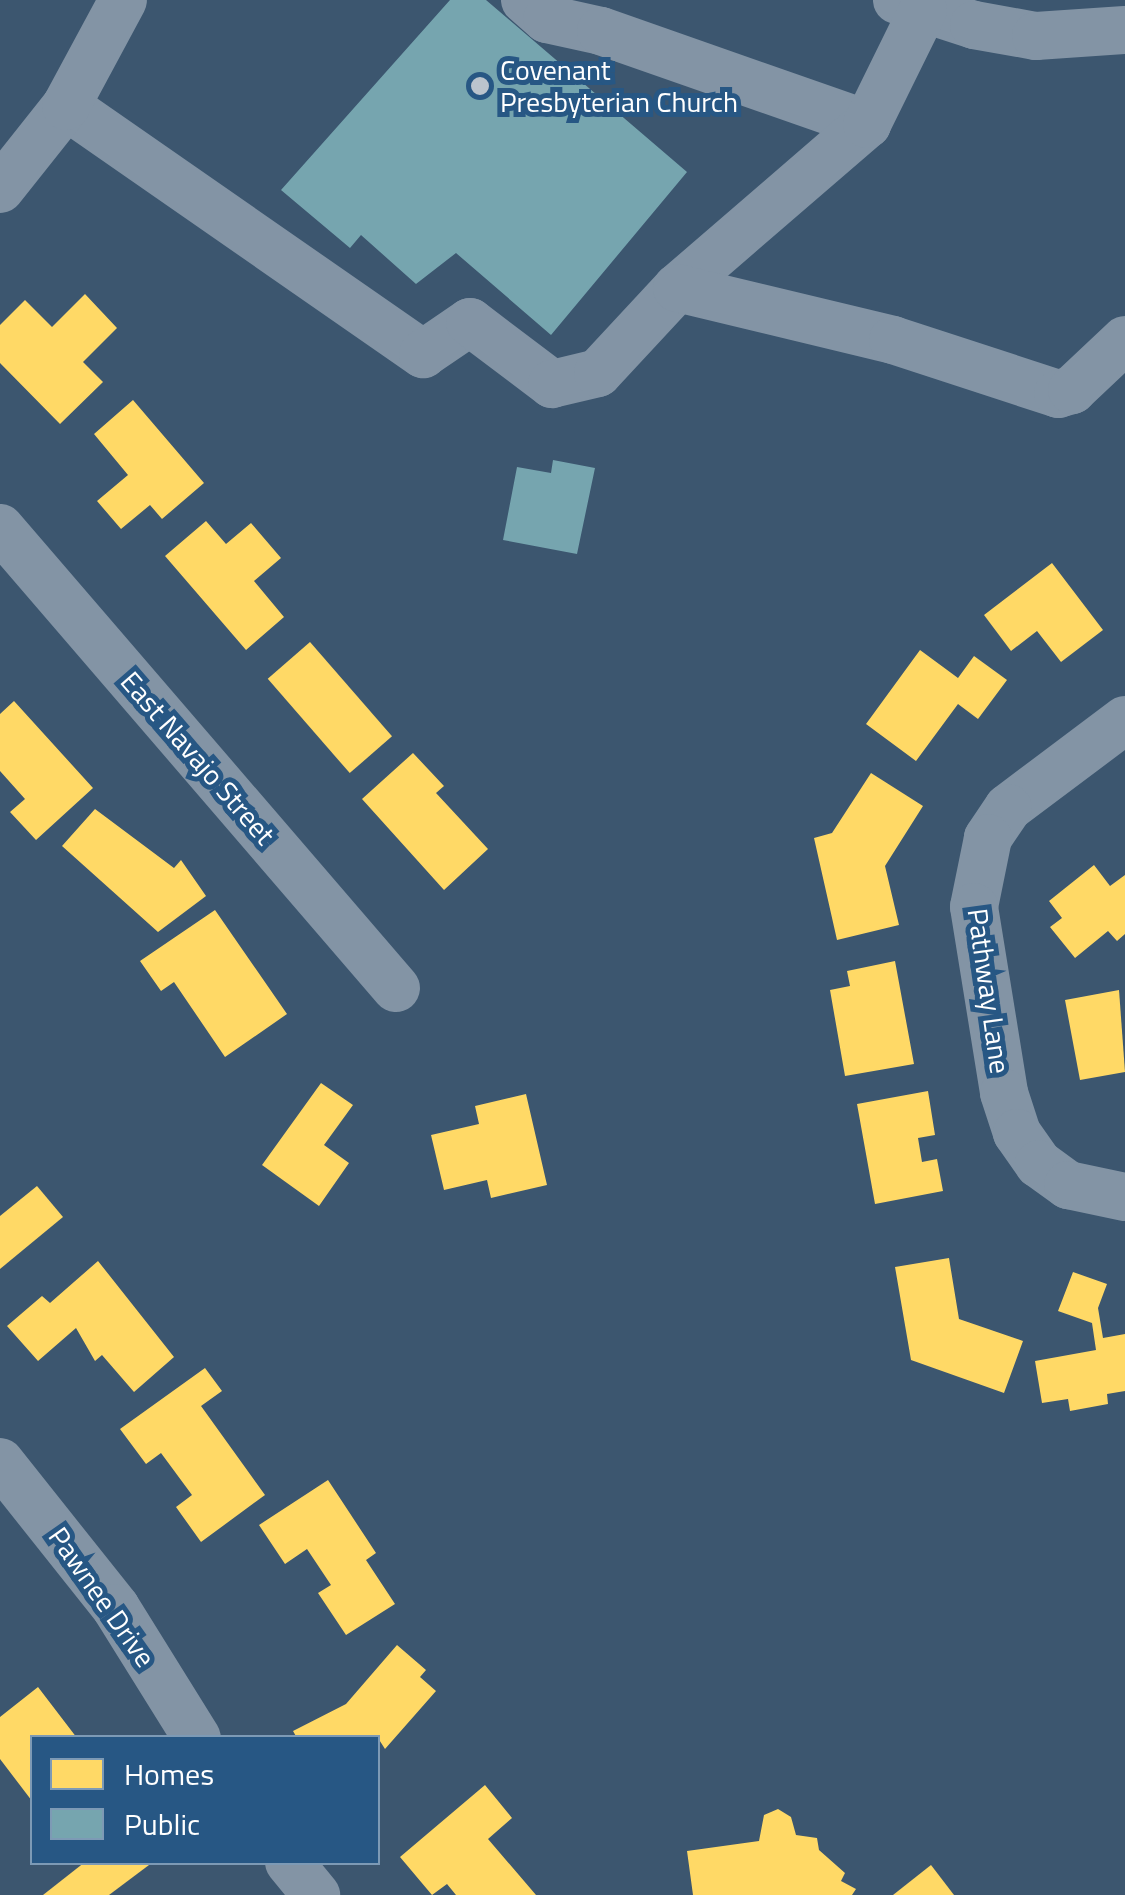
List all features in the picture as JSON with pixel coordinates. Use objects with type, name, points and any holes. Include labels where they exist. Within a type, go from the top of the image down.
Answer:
[{"type":"street","points":[[0,189],[66,106],[122,0]]},
{"type":"street","points":[[525,0],[547,19],[600,31],[867,124]]},
{"type":"street","points":[[66,106],[423,354],[470,322],[552,384],[598,373],[677,288],[867,124],[910,5],[1036,36],[1125,30]]},
{"type":"street","points":[[677,288],[892,340],[1058,394],[1125,340]]},
{"type":"street","name":"East Navajo Street","points":[[0,528],[396,988]]},
{"type":"street","name":"Pathway Lane","points":[[1125,720],[1008,808],[988,838],[974,906],[1004,1093],[1017,1134],[1039,1164],[1068,1185],[1125,1197]]},
{"type":"street","name":"Pawnee Drive","points":[[0,1462],[116,1608],[195,1735]]},
{"type":"street","points":[[291,1865],[316,1895]]},
{"type":"building: Homes","points":[[85,294],[117,328],[83,362],[103,382],[60,424],[0,363],[0,325],[25,300],[52,327]]},
{"type":"building: Homes","points":[[133,400],[204,483],[162,519],[150,505],[121,529],[97,501],[128,475],[94,434]]},
{"type":"building: Homes","points":[[206,521],[226,544],[251,523],[281,558],[254,581],[284,617],[246,650],[165,556]]},
{"type":"building: Homes","points":[[1052,563],[1103,630],[1061,662],[1037,631],[1011,651],[984,615]]},
{"type":"building: Homes","points":[[310,642],[392,736],[350,773],[268,679]]},
{"type":"building: Homes","points":[[920,650],[958,678],[974,656],[1007,680],[978,719],[958,704],[916,761],[866,724]]},
{"type":"building: Homes","points":[[14,701],[93,788],[36,840],[10,812],[25,799],[0,771],[0,714]]},
{"type":"building: Homes","points":[[413,753],[444,786],[436,793],[488,849],[444,890],[362,799]]},
{"type":"building: Homes","points":[[871,773],[923,806],[885,866],[899,925],[837,940],[814,838],[832,833]]},
{"type":"building: Homes","points":[[95,809],[174,868],[181,860],[206,896],[158,932],[62,846]]},
{"type":"building: Homes","points":[[1094,865],[1110,886],[1125,875],[1125,934],[1117,941],[1108,931],[1075,958],[1050,927],[1062,918],[1049,901]]},
{"type":"building: Homes","points":[[215,910],[287,1014],[225,1057],[174,982],[161,991],[140,961]]},
{"type":"building: Homes","points":[[895,961],[914,1064],[845,1076],[830,990],[850,986],[847,971]]},
{"type":"building: Homes","points":[[1119,990],[1125,1072],[1080,1080],[1065,1000]]},
{"type":"building: Homes","points":[[321,1083],[353,1105],[324,1145],[349,1163],[319,1206],[262,1165]]},
{"type":"building: Homes","points":[[928,1091],[935,1135],[918,1138],[922,1162],[937,1159],[943,1191],[875,1204],[857,1104]]},
{"type":"building: Homes","points":[[526,1094],[547,1185],[491,1198],[487,1180],[444,1190],[431,1135],[479,1124],[475,1106]]},
{"type":"building: Homes","points":[[37,1186],[63,1217],[0,1269],[0,1216]]},
{"type":"building: Homes","points":[[949,1258],[959,1319],[1023,1341],[1004,1393],[911,1360],[895,1267]]},
{"type":"building: Homes","points":[[98,1261],[174,1357],[134,1392],[102,1355],[95,1361],[76,1328],[38,1361],[7,1326],[42,1296],[50,1303]]},
{"type":"building: Homes","points":[[1073,1272],[1107,1284],[1098,1308],[1103,1338],[1125,1334],[1125,1391],[1107,1394],[1108,1404],[1070,1411],[1068,1399],[1042,1403],[1035,1361],[1096,1350],[1092,1323],[1058,1311]]},
{"type":"building: Homes","points":[[205,1368],[222,1391],[201,1406],[265,1495],[201,1542],[176,1507],[192,1495],[161,1453],[146,1464],[120,1429]]},
{"type":"building: Homes","points":[[328,1480],[376,1553],[366,1560],[395,1604],[346,1635],[318,1593],[331,1585],[307,1549],[285,1564],[259,1525]]},
{"type":"building: Homes","points":[[397,1645],[426,1670],[420,1677],[436,1691],[385,1749],[380,1735],[295,1735],[293,1731],[346,1704]]},
{"type":"building: Homes","points":[[38,1687],[75,1735],[30,1735],[30,1798],[0,1759],[0,1717]]},
{"type":"building: Homes","points":[[485,1785],[512,1818],[488,1839],[536,1895],[456,1895],[447,1884],[432,1895],[400,1857]]},
{"type":"building: Homes","points":[[778,1809],[791,1817],[796,1835],[817,1838],[819,1850],[845,1873],[841,1881],[856,1889],[852,1895],[693,1895],[687,1851],[759,1841],[764,1815]]},
{"type":"building: Homes","points":[[81,1865],[149,1865],[109,1895],[43,1895]]},
{"type":"building: Homes","points":[[931,1865],[954,1895],[893,1895]]},
{"type":"building: Public","name":"Covenant Presbyterian Church","points":[[450,0],[486,0],[687,172],[551,335],[456,253],[416,284],[361,235],[350,248],[281,190]]},
{"type":"building: Public","points":[[553,460],[595,468],[577,554],[503,540],[517,467],[551,473]]},
{"type":"place","name":"Covenant Presbyterian Church","points":[[480,86]]}]
